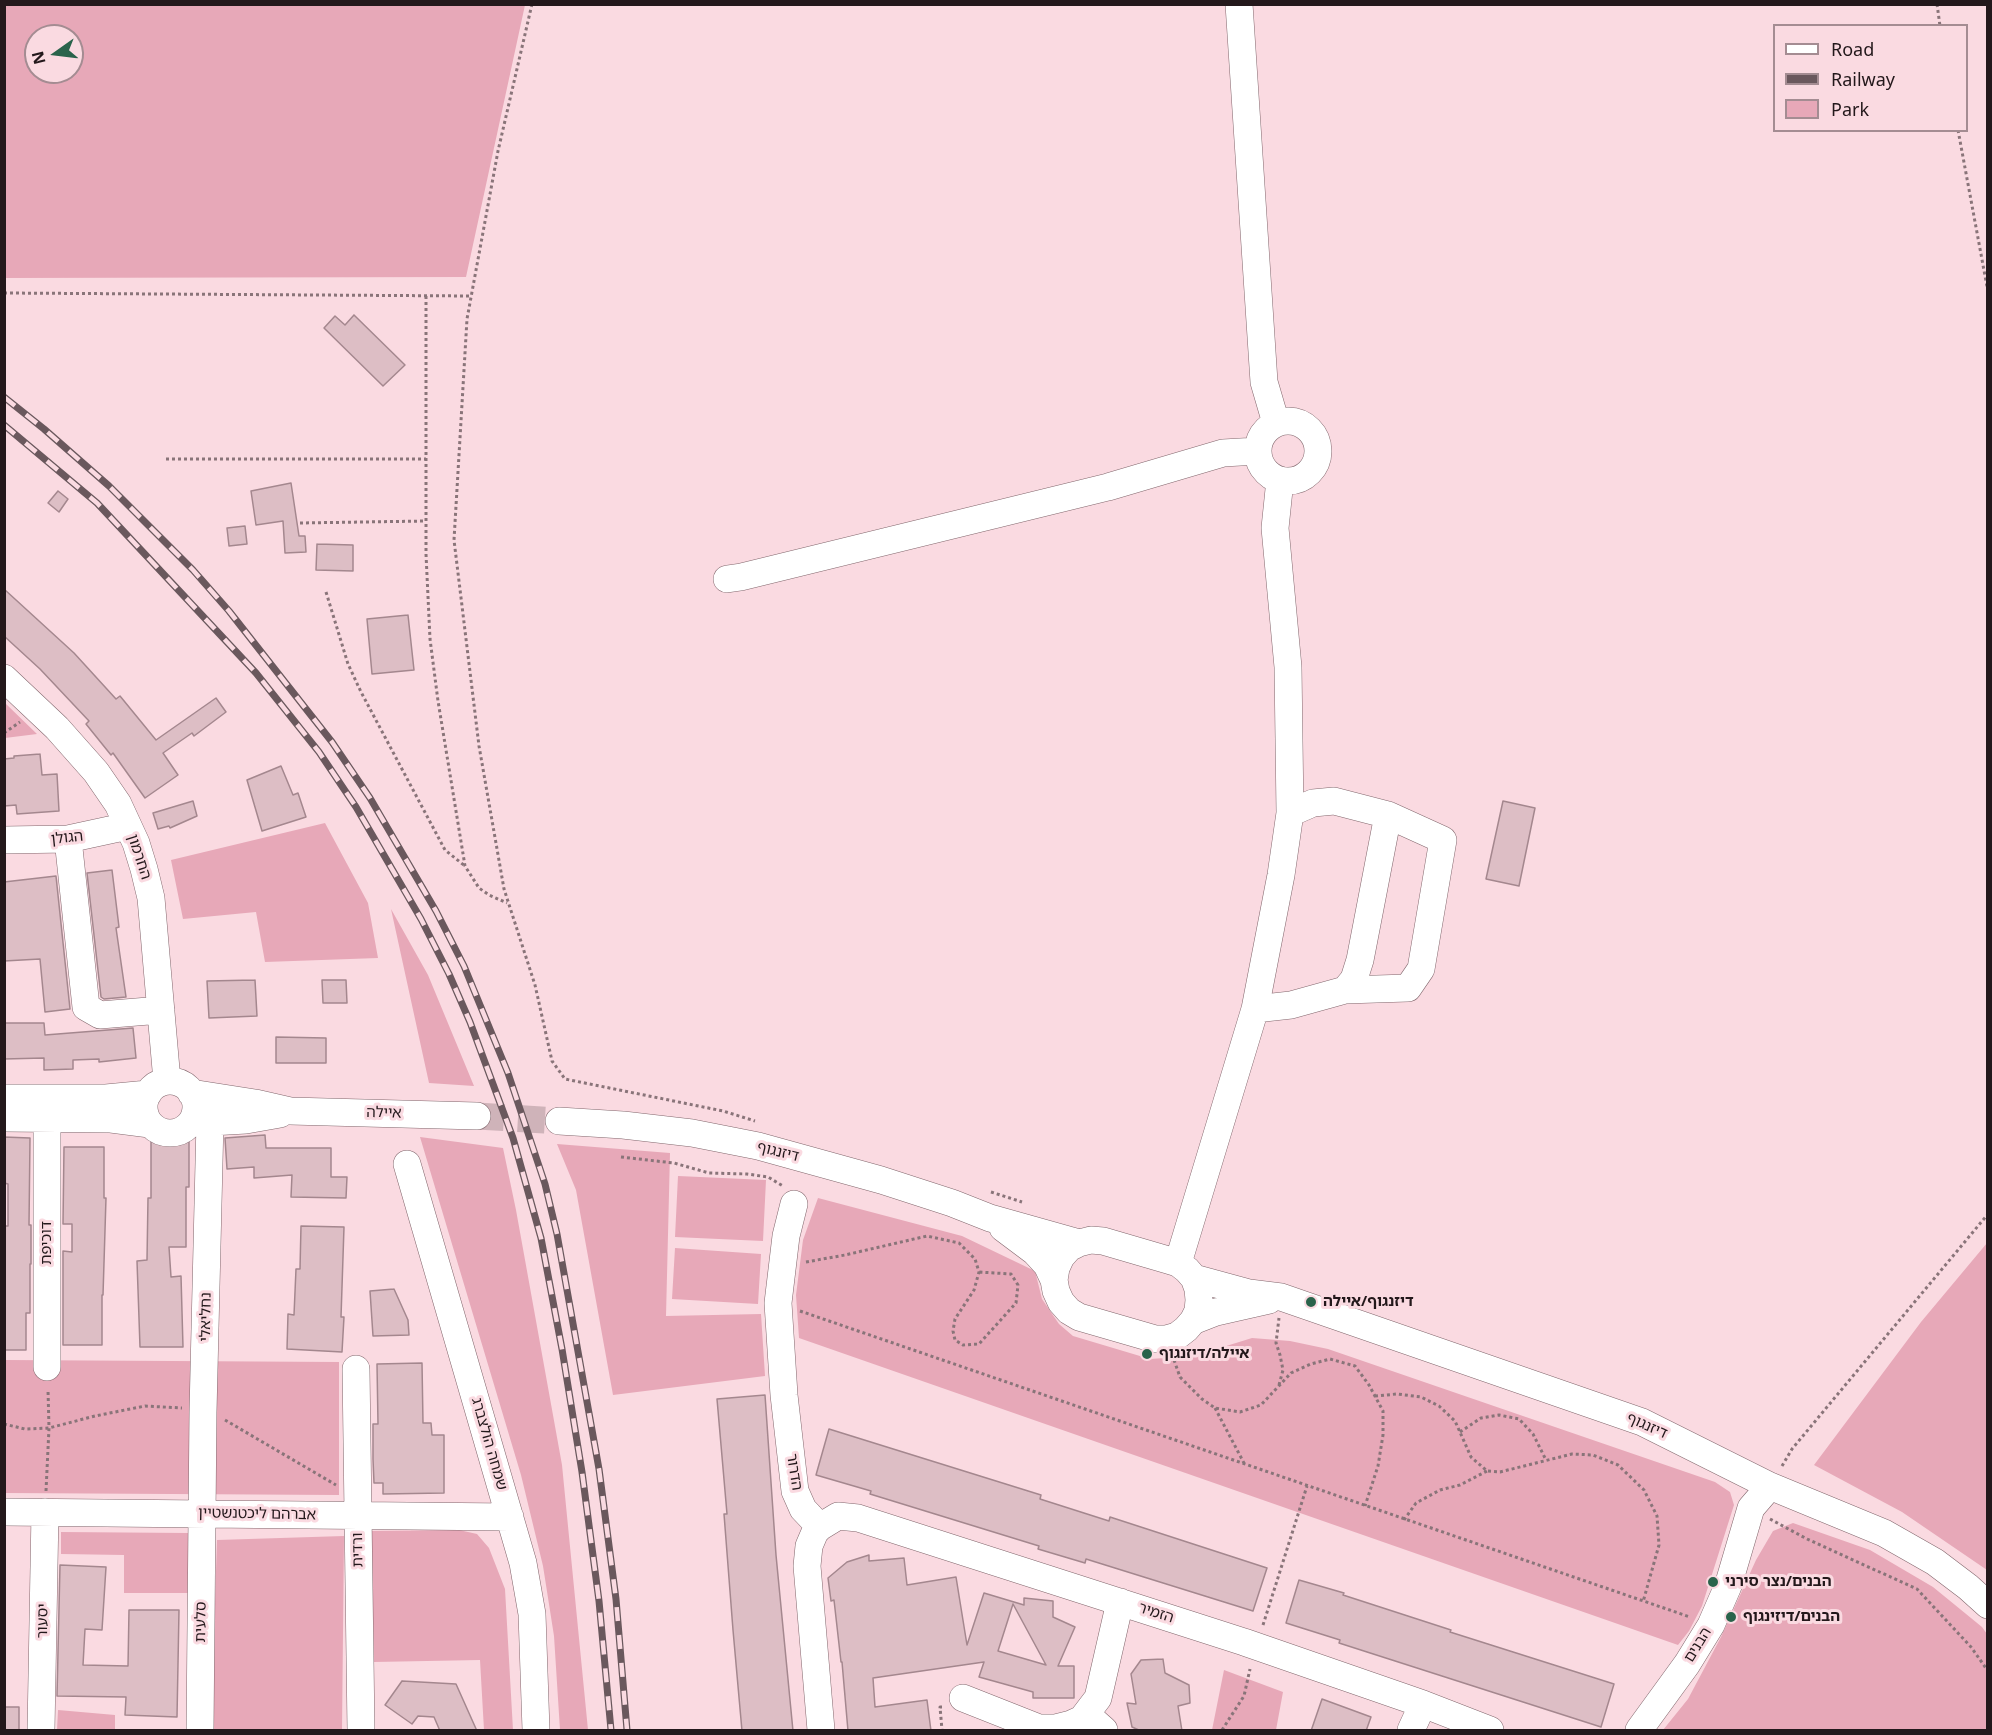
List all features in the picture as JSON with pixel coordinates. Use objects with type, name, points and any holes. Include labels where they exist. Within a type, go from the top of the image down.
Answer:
[{"type":"street","points":[[1239,4],[1264,382],[1276,423]]},
{"type":"street","points":[[1284,421],[1301,424],[1314,436],[1318,453],[1312,469],[1305,476],[1289,481],[1280,480],[1272,477],[1260,464],[1258,451],[1260,439],[1264,432],[1276,423],[1284,421]]},
{"type":"street","points":[[727,579],[1108,487],[1222,453],[1258,451]]},
{"type":"street","points":[[1166,1339],[1177,1336],[1186,1329],[1198,1311],[1200,1300],[1198,1289],[1186,1271],[1255,1009],[1281,875],[1290,813],[1288,667],[1275,528],[1280,480]]},
{"type":"street","name":"החרמון","points":[[4,678],[57,728],[96,772],[118,804],[129,826],[151,898],[161,1010],[157,1087]]},
{"type":"street","points":[[1255,1009],[1291,1005],[1345,990],[1408,988],[1421,969],[1443,840],[1388,815],[1334,801],[1313,803],[1290,813]]},
{"type":"street","points":[[1345,990],[1354,979],[1360,960],[1388,815]]},
{"type":"street","name":"הגולן","points":[[4,840],[68,839],[129,826]]},
{"type":"street","points":[[68,839],[86,1007],[100,1015],[161,1010]]},
{"type":"street","points":[[4,1098],[106,1098],[157,1087],[183,1084],[191,1093],[200,1122],[171,1133],[156,1129],[150,1124],[144,1109],[157,1087]]},
{"type":"street","name":"איילה","points":[[191,1093],[255,1102],[290,1111],[477,1116]]},
{"type":"street","name":"איילה","points":[[200,1122],[246,1120],[290,1111]]},
{"type":"street","points":[[4,1118],[111,1119],[150,1124]]},
{"type":"street","name":"דוכיפת","points":[[47,1118],[47,1367]]},
{"type":"street","name":"דיזנגוף","points":[[558,1121],[623,1125],[692,1133],[758,1146],[881,1180],[990,1218],[1079,1242],[1103,1240],[1249,1293],[1281,1298],[1642,1422],[1770,1486],[1884,1533],[1935,1562],[1988,1605]]},
{"type":"street","name":"נחליאלי","points":[[200,1122],[202,1514]]},
{"type":"street","name":"שמחה הולצברג","points":[[407,1164],[524,1563],[532,1614],[537,1731]]},
{"type":"street","name":"הדרור","points":[[794,1204],[778,1303],[784,1395],[795,1491],[803,1509],[820,1527]]},
{"type":"street","name":"דיזנגוף","points":[[990,1218],[1035,1252],[1047,1265],[1054,1280],[1056,1292],[1069,1311],[1079,1317],[1155,1339],[1166,1339]]},
{"type":"street","points":[[1054,1280],[1061,1257],[1079,1242]]},
{"type":"street","points":[[1193,1321],[1216,1312],[1281,1298]]},
{"type":"street","name":"ורדית","points":[[356,1369],[361,1731]]},
{"type":"street","name":"הבנים","points":[[1639,1731],[1712,1625],[1728,1586],[1751,1508],[1770,1486]]},
{"type":"street","name":"אברהם ליכטנשטיין","points":[[4,1512],[510,1517]]},
{"type":"street","name":"יסעור","points":[[41,1731],[45,1512]]},
{"type":"street","name":"סלעית","points":[[200,1731],[202,1514]]},
{"type":"street","name":"הזמיר","points":[[820,1527],[838,1516],[858,1518],[1256,1646],[1423,1704],[1490,1731]]},
{"type":"street","points":[[820,1527],[815,1532],[809,1546],[807,1566],[821,1731]]},
{"type":"street","points":[[963,1698],[1040,1728],[1055,1728],[1082,1719],[1095,1722],[1098,1698],[1120,1602]]},
{"type":"street","points":[[1411,1731],[1423,1704]]},
{"type":"path","points":[[532,4],[498,151],[467,319],[454,540],[479,746],[504,889],[535,985],[552,1061],[565,1079]]},
{"type":"path","points":[[1937,4],[1940,24]]},
{"type":"path","points":[[1958,132],[1988,291]]},
{"type":"path","points":[[4,293],[471,297]]},
{"type":"path","points":[[426,296],[426,520],[430,639],[465,866]]},
{"type":"path","points":[[165,459],[426,459]]},
{"type":"path","points":[[300,522],[426,520]]},
{"type":"path","points":[[326,592],[348,664],[445,850],[465,866],[479,888],[508,903]]},
{"type":"path","points":[[621,1157],[675,1163],[709,1173],[768,1177],[789,1189],[794,1204]]},
{"type":"path","points":[[1770,1486],[1792,1449],[1988,1214]]},
{"type":"path","points":[[783,1262],[806,1262],[927,1236],[959,1243],[975,1259],[979,1272],[974,1290],[955,1319],[953,1331],[955,1340],[963,1345],[979,1344],[1016,1303],[1017,1285],[1011,1274],[979,1272]]},
{"type":"path","points":[[1278,1386],[1283,1370],[1276,1343],[1281,1298]]},
{"type":"path","points":[[778,1303],[1712,1625]]},
{"type":"path","points":[[1166,1339],[1180,1377],[1215,1408],[1245,1465]]},
{"type":"path","points":[[1215,1408],[1240,1412],[1261,1405],[1291,1373],[1311,1364],[1330,1359],[1355,1366],[1369,1385],[1383,1411],[1383,1435],[1378,1466],[1365,1506]]},
{"type":"path","points":[[45,1512],[49,1428],[47,1367]]},
{"type":"path","points":[[1375,1396],[1397,1394],[1421,1397],[1439,1406],[1455,1421],[1471,1457],[1487,1471]]},
{"type":"path","points":[[1460,1432],[1481,1418],[1499,1415],[1520,1419],[1533,1434],[1546,1460]]},
{"type":"path","points":[[1404,1520],[1416,1503],[1440,1490],[1460,1485],[1487,1471],[1500,1472],[1572,1454],[1593,1455],[1618,1465],[1644,1490],[1657,1516],[1659,1545],[1643,1602]]},
{"type":"path","points":[[1222,1731],[1244,1696],[1256,1646],[1307,1486]]},
{"type":"path","points":[[1751,1508],[1807,1539],[1917,1589],[1971,1647],[1988,1671]]},
{"type":"green space","points":[[4,5],[525,5],[466,277],[5,278]]},
{"type":"green space","points":[[5,703],[37,734],[5,738]]},
{"type":"green space","points":[[325,823],[368,903],[378,958],[265,962],[256,912],[183,919],[171,860]]},
{"type":"green space","points":[[391,909],[428,975],[474,1086],[429,1083]]},
{"type":"green space","points":[[420,1137],[503,1148],[562,1465],[588,1730],[560,1730],[554,1636],[543,1566],[521,1475]]},
{"type":"green space","points":[[557,1144],[670,1153],[666,1316],[761,1314],[765,1376],[613,1395],[576,1190]]},
{"type":"green space","points":[[678,1176],[766,1180],[763,1241],[675,1237]]},
{"type":"green space","points":[[818,1198],[962,1236],[1035,1271],[1042,1299],[1059,1324],[1073,1336],[1150,1359],[1210,1355],[1223,1347],[1252,1338],[1290,1341],[1328,1349],[1715,1482],[1730,1492],[1734,1505],[1702,1606],[1689,1631],[1678,1645],[799,1338],[796,1295],[803,1240]]},
{"type":"green space","points":[[1987,1243],[1987,1570],[1902,1512],[1814,1465],[1921,1322]]},
{"type":"green space","points":[[675,1248],[761,1254],[758,1304],[672,1299]]},
{"type":"green space","points":[[5,1360],[339,1362],[339,1495],[5,1493]]},
{"type":"green space","points":[[1793,1523],[1870,1550],[1933,1587],[1982,1627],[1987,1634],[1987,1730],[1663,1730],[1688,1699],[1721,1637],[1756,1560],[1773,1531]]},
{"type":"green space","points":[[459,1530],[477,1534],[489,1548],[505,1589],[513,1730],[484,1730],[480,1660],[374,1662],[371,1531]]},
{"type":"green space","points":[[61,1532],[188,1533],[188,1593],[124,1593],[124,1555],[61,1554]]},
{"type":"green space","points":[[344,1536],[342,1730],[211,1730],[217,1540]]},
{"type":"green space","points":[[1224,1670],[1283,1692],[1276,1730],[1212,1730]]},
{"type":"green space","points":[[58,1710],[115,1715],[115,1730],[57,1730]]},
{"type":"building","points":[[354,315],[405,365],[383,386],[324,328],[335,316],[345,325]]},
{"type":"building","points":[[291,483],[299,536],[305,536],[306,552],[285,553],[283,521],[256,525],[251,491]]},
{"type":"building","points":[[58,491],[68,499],[59,512],[48,503]]},
{"type":"building","points":[[245,526],[247,544],[229,546],[227,528]]},
{"type":"building","points":[[317,544],[353,545],[353,571],[316,570]]},
{"type":"building","points":[[4,589],[74,653],[116,699],[120,696],[156,740],[216,698],[226,712],[194,736],[192,733],[163,753],[178,775],[145,798],[113,753],[111,755],[86,724],[89,721],[40,669],[4,636]]},
{"type":"building","points":[[408,615],[414,670],[372,674],[367,619]]},
{"type":"building","points":[[40,754],[42,775],[57,774],[59,811],[17,814],[16,805],[4,806],[4,759]]},
{"type":"building","points":[[281,766],[293,795],[298,793],[306,817],[262,831],[247,780]]},
{"type":"building","points":[[193,801],[197,816],[170,828],[169,826],[158,829],[153,813]]},
{"type":"building","points":[[1503,801],[1535,808],[1519,886],[1486,879]]},
{"type":"building","points":[[112,870],[119,927],[116,928],[126,997],[104,999],[101,997],[87,873]]},
{"type":"building","points":[[56,876],[70,1009],[45,1012],[40,959],[4,961],[4,882]]},
{"type":"building","points":[[255,980],[257,1016],[209,1018],[207,981]]},
{"type":"building","points":[[322,980],[346,980],[347,1003],[323,1003]]},
{"type":"building","points":[[4,1023],[44,1023],[45,1035],[133,1028],[136,1058],[99,1062],[99,1059],[73,1060],[73,1069],[44,1070],[44,1058],[4,1059]]},
{"type":"building","points":[[276,1037],[326,1038],[326,1063],[276,1063]]},
{"type":"building","points":[[265,1135],[266,1148],[331,1148],[331,1177],[347,1177],[346,1198],[291,1197],[292,1175],[254,1178],[254,1167],[227,1169],[225,1138]]},
{"type":"building","points":[[4,1137],[30,1138],[31,1264],[30,1313],[26,1313],[26,1350],[4,1350],[4,1226],[8,1226],[8,1184],[4,1183]]},
{"type":"building","points":[[151,1139],[189,1139],[186,1247],[169,1247],[171,1277],[181,1276],[183,1347],[140,1347],[137,1261],[147,1260],[148,1198],[151,1198]]},
{"type":"building","points":[[64,1147],[104,1147],[104,1198],[106,1198],[102,1345],[63,1345],[63,1251],[72,1252],[72,1224],[63,1224]]},
{"type":"building","points":[[301,1226],[344,1227],[342,1352],[287,1349],[288,1314],[294,1315],[296,1269],[300,1269]]},
{"type":"building","points":[[394,1289],[408,1320],[409,1335],[373,1336],[370,1291]]},
{"type":"building","points":[[422,1363],[423,1423],[431,1423],[432,1435],[444,1435],[444,1493],[383,1494],[383,1483],[374,1483],[373,1424],[378,1424],[377,1364]]},
{"type":"building","points":[[765,1395],[776,1555],[793,1731],[742,1731],[733,1630],[724,1514],[727,1514],[717,1399]]},
{"type":"building","points":[[829,1429],[1041,1495],[1040,1499],[1109,1521],[1110,1517],[1267,1568],[1253,1611],[1086,1559],[1085,1563],[1038,1549],[1039,1546],[816,1475]]},
{"type":"building","points":[[869,1555],[869,1561],[904,1558],[907,1585],[956,1577],[967,1645],[984,1593],[1024,1605],[1024,1598],[1053,1601],[1053,1617],[1075,1627],[1058,1666],[1074,1666],[1074,1698],[1033,1698],[1033,1692],[979,1677],[984,1662],[873,1678],[875,1707],[927,1700],[931,1731],[848,1731],[834,1600],[831,1601],[828,1578],[847,1562]],"holes":[[[1013,1604],[1046,1665],[998,1651]]]},
{"type":"building","points":[[60,1565],[106,1567],[102,1630],[85,1629],[83,1665],[128,1666],[129,1610],[179,1610],[177,1717],[125,1715],[126,1697],[57,1696]]},
{"type":"building","points":[[1299,1580],[1344,1593],[1343,1595],[1451,1630],[1450,1632],[1614,1684],[1601,1727],[1339,1643],[1340,1640],[1286,1623]]},
{"type":"building","points":[[1163,1659],[1165,1673],[1189,1685],[1190,1703],[1178,1706],[1182,1731],[1141,1731],[1132,1727],[1127,1703],[1136,1704],[1131,1674],[1141,1660]]},
{"type":"building","points":[[402,1681],[456,1684],[477,1731],[440,1731],[434,1717],[418,1716],[412,1724],[385,1705]]},
{"type":"building","points":[[1322,1699],[1371,1717],[1366,1731],[1311,1731]]},
{"type":"building","points":[[4,1707],[19,1707],[19,1731],[4,1731]]},
{"type":"tunnel","points":[[477,1116],[559,1121]]},
{"type":"railway","points":[[4,397],[109,486],[193,570],[229,611],[332,742],[370,798],[436,911],[464,966],[508,1073],[545,1184],[557,1234],[599,1469],[616,1599],[627,1730]]},
{"type":"railway","points":[[4,425],[97,503],[256,673],[319,752],[356,807],[421,919],[449,974],[470,1022],[513,1138],[541,1238],[582,1472],[599,1601],[611,1730]]},
{"type":"place","name":"דיזנגוף/איילה","points":[[1311,1302]]},
{"type":"place","name":"איילה/דיזנגוף","points":[[1147,1354]]},
{"type":"place","name":"הבנים/נצר סירני","points":[[1713,1582]]},
{"type":"place","name":"הבנים/דיזינגוף","points":[[1731,1617]]}]
